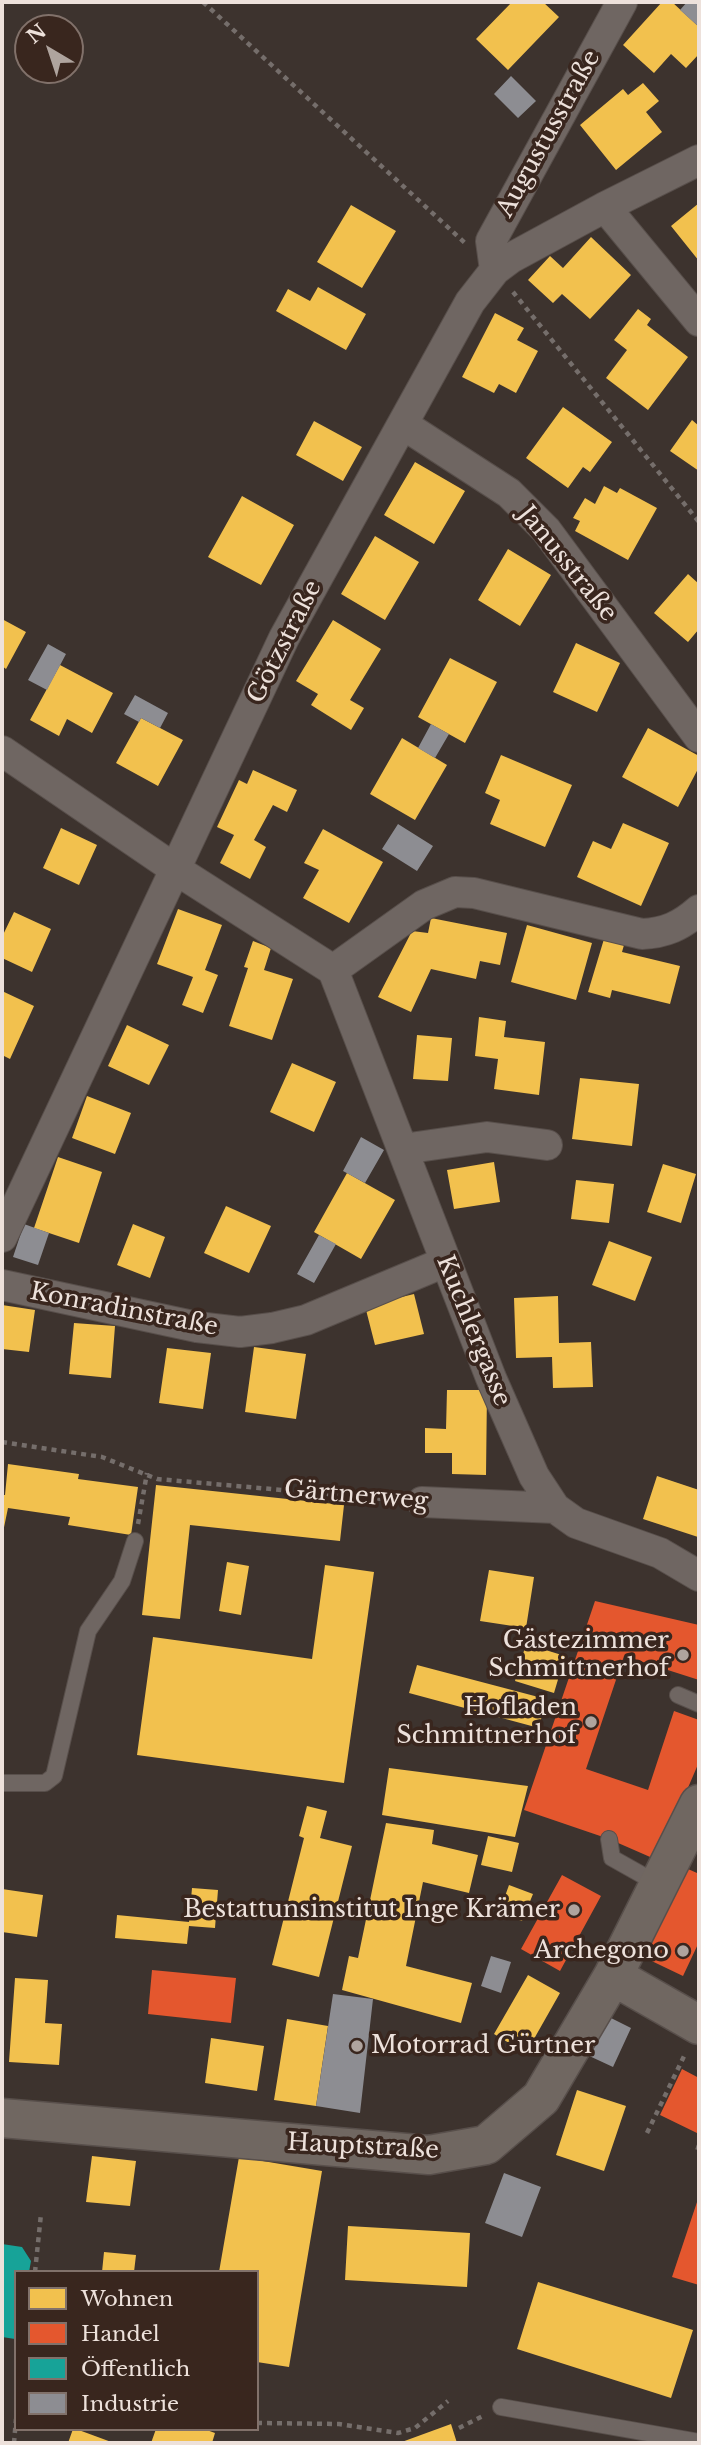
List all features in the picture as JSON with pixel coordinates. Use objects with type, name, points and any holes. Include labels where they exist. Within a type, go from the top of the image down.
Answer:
[{"type":"street","name":"Augustusstraße","points":[[495,270],[491,241],[622,2]]},
{"type":"street","name":"Götzstraße","points":[[2,1237],[284,638],[470,302],[495,270],[511,258],[699,160]]},
{"type":"street","points":[[605,207],[699,321]]},
{"type":"street","name":"Janusstraße","points":[[404,425],[493,481],[546,530],[699,737]]},
{"type":"street","points":[[2,751],[175,869],[333,970],[424,905],[455,892],[474,893],[642,934],[660,933],[681,925],[699,911]]},
{"type":"street","name":"Kuchlergasse","points":[[333,970],[491,1378],[534,1476],[555,1508]]},
{"type":"street","points":[[403,1149],[487,1137],[547,1144]]},
{"type":"street","name":"Konradinstraße","points":[[2,1285],[197,1327],[240,1332],[306,1320],[444,1262]]},
{"type":"street","name":"Gärtnerweg","points":[[422,1502],[555,1508],[576,1523],[660,1553],[699,1576]]},
{"type":"street","name":"Hauptstraße","points":[[2,2118],[429,2155],[486,2145],[541,2098],[613,1976],[699,1804]]},
{"type":"street","points":[[613,1976],[696,2023]]},
{"type":"lane","points":[[2,1783],[45,1783],[54,1776],[88,1631],[122,1581],[135,1541]]},
{"type":"lane","points":[[678,1695],[699,1704]]},
{"type":"lane","points":[[609,1839],[612,1858],[660,1885]]},
{"type":"lane","points":[[501,2407],[699,2442]]},
{"type":"path","points":[[203,2],[495,270],[699,522]]},
{"type":"path","name":"Gärtnerweg","points":[[2,1442],[102,1457],[157,1479],[422,1502]]},
{"type":"path","points":[[135,1541],[147,1474]]},
{"type":"path","points":[[647,2133],[688,2048],[696,2023]]},
{"type":"path","points":[[35,2270],[41,2214]]},
{"type":"path","points":[[259,2423],[338,2424],[398,2433],[415,2428],[448,2401]]},
{"type":"path","points":[[458,2428],[501,2407]]},
{"type":"building: Wohnen","points":[[512,2],[543,2],[559,17],[508,70],[476,39]]},
{"type":"building: Wohnen","points":[[662,2],[672,2],[699,27],[699,54],[686,68],[671,54],[654,73],[623,45]]},
{"type":"building: Wohnen","points":[[643,83],[659,101],[646,112],[662,132],[616,170],[580,125],[623,89],[628,95]]},
{"type":"building: Wohnen","points":[[699,203],[699,261],[671,226]]},
{"type":"building: Wohnen","points":[[351,205],[396,231],[362,288],[317,262]]},
{"type":"building: Wohnen","points":[[591,237],[631,275],[590,319],[562,294],[553,303],[528,280],[550,256],[563,268]]},
{"type":"building: Wohnen","points":[[318,287],[366,314],[346,350],[276,311],[288,289],[310,301]]},
{"type":"building: Wohnen","points":[[638,309],[651,319],[647,325],[688,357],[648,410],[606,378],[627,350],[614,340]]},
{"type":"building: Wohnen","points":[[495,313],[524,328],[517,340],[538,351],[516,393],[499,384],[494,393],[462,377]]},
{"type":"building: Wohnen","points":[[563,407],[612,442],[590,472],[583,467],[568,488],[526,458]]},
{"type":"building: Wohnen","points":[[692,420],[699,426],[699,471],[670,451]]},
{"type":"building: Wohnen","points":[[314,421],[362,447],[343,481],[296,455]]},
{"type":"building: Wohnen","points":[[415,462],[465,491],[434,544],[384,515]]},
{"type":"building: Wohnen","points":[[604,486],[617,493],[620,488],[657,508],[628,560],[575,531],[580,521],[573,518],[585,498],[595,504]]},
{"type":"building: Wohnen","points":[[242,496],[294,525],[261,585],[208,557]]},
{"type":"building: Wohnen","points":[[375,536],[419,562],[385,620],[341,594]]},
{"type":"building: Wohnen","points":[[508,549],[551,575],[520,626],[478,600]]},
{"type":"building: Wohnen","points":[[688,574],[699,584],[699,629],[688,642],[654,613]]},
{"type":"building: Wohnen","points":[[2,619],[26,632],[6,669],[2,666]]},
{"type":"building: Wohnen","points":[[333,620],[381,649],[350,700],[364,708],[351,730],[311,705],[318,694],[296,681]]},
{"type":"building: Wohnen","points":[[576,643],[620,663],[597,712],[553,692]]},
{"type":"building: Wohnen","points":[[450,658],[497,682],[465,743],[418,717]]},
{"type":"building: Wohnen","points":[[60,665],[113,693],[92,733],[67,719],[59,736],[30,720]]},
{"type":"building: Wohnen","points":[[141,718],[183,740],[158,786],[116,763]]},
{"type":"building: Wohnen","points":[[648,728],[699,756],[699,767],[678,807],[622,777]]},
{"type":"building: Wohnen","points":[[402,738],[447,765],[415,820],[370,794]]},
{"type":"building: Wohnen","points":[[501,755],[572,785],[545,847],[490,824],[500,800],[485,793]]},
{"type":"building: Wohnen","points":[[253,770],[297,790],[287,812],[273,805],[254,840],[266,847],[250,879],[220,863],[234,835],[217,827],[239,780],[247,784]]},
{"type":"building: Wohnen","points":[[623,823],[669,843],[641,906],[577,877],[593,841],[611,849]]},
{"type":"building: Wohnen","points":[[61,828],[97,845],[79,885],[43,868]]},
{"type":"building: Wohnen","points":[[323,829],[383,862],[349,923],[303,898],[319,870],[304,863]]},
{"type":"building: Wohnen","points":[[178,909],[222,925],[205,970],[218,975],[203,1013],[182,1005],[193,977],[157,964]]},
{"type":"building: Wohnen","points":[[14,912],[51,929],[32,972],[2,958],[2,937]]},
{"type":"building: Wohnen","points":[[431,918],[507,933],[500,965],[480,961],[476,979],[431,969],[411,1012],[378,997],[412,931],[428,933]]},
{"type":"building: Wohnen","points":[[527,925],[592,943],[576,1000],[511,982]]},
{"type":"building: Wohnen","points":[[604,939],[624,945],[622,952],[680,966],[670,1004],[612,990],[610,998],[588,992]]},
{"type":"building: Wohnen","points":[[253,941],[271,948],[264,970],[293,979],[272,1040],[229,1026],[248,968],[244,967]]},
{"type":"building: Wohnen","points":[[2,991],[34,1006],[10,1059],[2,1055]]},
{"type":"building: Wohnen","points":[[479,1017],[506,1021],[504,1037],[545,1042],[539,1095],[494,1089],[498,1059],[475,1056]]},
{"type":"building: Wohnen","points":[[127,1025],[169,1045],[149,1085],[108,1066]]},
{"type":"building: Wohnen","points":[[417,1035],[452,1038],[448,1081],[413,1079]]},
{"type":"building: Wohnen","points":[[292,1063],[336,1082],[314,1132],[270,1112]]},
{"type":"building: Wohnen","points":[[580,1078],[639,1084],[632,1146],[572,1139]]},
{"type":"building: Wohnen","points":[[87,1096],[131,1113],[115,1154],[72,1138]]},
{"type":"building: Wohnen","points":[[58,1157],[102,1172],[79,1243],[34,1228]]},
{"type":"building: Wohnen","points":[[494,1162],[500,1202],[454,1209],[447,1170]]},
{"type":"building: Wohnen","points":[[663,1164],[696,1174],[681,1223],[647,1212]]},
{"type":"building: Wohnen","points":[[347,1173],[395,1200],[361,1259],[314,1232]]},
{"type":"building: Wohnen","points":[[576,1180],[614,1184],[609,1223],[571,1219]]},
{"type":"building: Wohnen","points":[[226,1206],[271,1226],[249,1273],[204,1253]]},
{"type":"building: Wohnen","points":[[133,1224],[165,1237],[150,1278],[117,1265]]},
{"type":"building: Wohnen","points":[[609,1241],[652,1257],[635,1301],[592,1285]]},
{"type":"building: Wohnen","points":[[414,1294],[424,1334],[375,1345],[365,1306]]},
{"type":"building: Wohnen","points":[[558,1296],[559,1343],[591,1342],[593,1387],[553,1388],[552,1357],[516,1358],[514,1298]]},
{"type":"building: Wohnen","points":[[2,1305],[35,1310],[29,1352],[2,1349]]},
{"type":"building: Wohnen","points":[[74,1323],[115,1326],[111,1378],[69,1374]]},
{"type":"building: Wohnen","points":[[254,1347],[306,1354],[296,1419],[245,1412]]},
{"type":"building: Wohnen","points":[[167,1348],[211,1353],[203,1409],[159,1403]]},
{"type":"building: Wohnen","points":[[447,1390],[487,1390],[486,1475],[452,1474],[452,1453],[425,1453],[425,1428],[446,1429]]},
{"type":"building: Wohnen","points":[[8,1464],[79,1474],[78,1479],[138,1487],[131,1535],[68,1525],[70,1517],[8,1508],[2,1537],[2,1495],[5,1495]]},
{"type":"building: Wohnen","points":[[657,1476],[699,1490],[698,1537],[643,1519]]},
{"type":"building: Wohnen","points":[[156,1485],[344,1505],[340,1541],[190,1525],[180,1619],[142,1615]]},
{"type":"building: Wohnen","points":[[227,1562],[249,1566],[241,1615],[219,1611]]},
{"type":"building: Wohnen","points":[[325,1565],[374,1572],[344,1783],[137,1755],[153,1637],[312,1659]]},
{"type":"building: Wohnen","points":[[489,1570],[534,1577],[526,1628],[480,1621]]},
{"type":"building: Wohnen","points":[[526,1644],[565,1656],[554,1693],[515,1681]]},
{"type":"building: Wohnen","points":[[417,1665],[546,1699],[539,1728],[409,1693]]},
{"type":"building: Wohnen","points":[[389,1768],[528,1786],[515,1837],[382,1815]]},
{"type":"building: Wohnen","points":[[307,1806],[327,1811],[320,1838],[352,1846],[319,1977],[272,1965],[304,1838],[299,1836]]},
{"type":"building: Wohnen","points":[[386,1823],[434,1830],[432,1844],[478,1855],[469,1893],[423,1882],[406,1966],[472,1983],[461,2023],[342,1990],[349,1956],[358,1958]]},
{"type":"building: Wohnen","points":[[488,1836],[519,1843],[512,1872],[481,1865]]},
{"type":"building: Wohnen","points":[[509,1885],[533,1894],[522,1921],[499,1913]]},
{"type":"building: Wohnen","points":[[192,1888],[218,1890],[215,1928],[189,1926],[187,1944],[115,1938],[117,1915],[189,1922]]},
{"type":"building: Wohnen","points":[[2,1889],[43,1895],[37,1937],[2,1932]]},
{"type":"building: Wohnen","points":[[528,1975],[560,1993],[526,2053],[494,2034]]},
{"type":"building: Wohnen","points":[[15,1978],[48,1980],[45,2023],[62,2024],[59,2065],[9,2062]]},
{"type":"building: Wohnen","points":[[287,2019],[328,2026],[316,2106],[274,2100]]},
{"type":"building: Wohnen","points":[[211,2038],[264,2046],[257,2091],[205,2083]]},
{"type":"building: Wohnen","points":[[577,2090],[626,2106],[604,2171],[556,2155]]},
{"type":"building: Wohnen","points":[[92,2156],[136,2161],[130,2206],[86,2202]]},
{"type":"building: Wohnen","points":[[239,2157],[322,2171],[289,2367],[259,2362],[259,2270],[219,2270]]},
{"type":"building: Wohnen","points":[[348,2226],[470,2233],[467,2287],[345,2280]]},
{"type":"building: Wohnen","points":[[104,2252],[136,2255],[134,2270],[102,2270]]},
{"type":"building: Wohnen","points":[[538,2282],[693,2330],[671,2398],[517,2349]]},
{"type":"building: Wohnen","points":[[451,2424],[457,2443],[399,2443]]},
{"type":"building: Wohnen","points":[[72,2431],[81,2431],[114,2443],[68,2443]]},
{"type":"building: Wohnen","points":[[155,2431],[215,2433],[212,2443],[151,2443]]},
{"type":"building: Handel","points":[[595,1601],[699,1625],[699,1680],[624,1656],[586,1769],[648,1790],[674,1711],[699,1720],[699,1762],[657,1860],[609,1839],[524,1810]]},
{"type":"building: Handel","points":[[679,1865],[697,1873],[699,1870],[699,1942],[683,1976],[637,1954]]},
{"type":"building: Handel","points":[[562,1875],[601,1896],[560,1971],[521,1949]]},
{"type":"building: Handel","points":[[152,1970],[236,1978],[231,2023],[148,2014]]},
{"type":"building: Handel","points":[[682,2069],[699,2078],[699,2134],[660,2115]]},
{"type":"building: Handel","points":[[699,2196],[699,2285],[672,2277]]},
{"type":"building: Öffentlich","points":[[2,2244],[22,2247],[31,2261],[29,2270],[14,2270],[14,2339],[2,2337]]},
{"type":"building: Industrie","points":[[687,2],[699,2],[699,27],[680,10]]},
{"type":"building: Industrie","points":[[511,76],[536,101],[518,118],[494,94]]},
{"type":"building: Industrie","points":[[48,644],[66,654],[47,690],[28,680]]},
{"type":"building: Industrie","points":[[135,695],[168,713],[160,728],[141,718],[139,722],[124,714]]},
{"type":"building: Industrie","points":[[431,724],[449,734],[435,758],[418,748]]},
{"type":"building: Industrie","points":[[398,824],[433,846],[417,871],[382,849]]},
{"type":"building: Industrie","points":[[361,1137],[384,1150],[365,1183],[343,1171]]},
{"type":"building: Industrie","points":[[24,1224],[49,1233],[38,1265],[13,1257]]},
{"type":"building: Industrie","points":[[319,1235],[336,1244],[314,1283],[297,1274]]},
{"type":"building: Industrie","points":[[491,1956],[511,1962],[501,1993],[481,1986]]},
{"type":"building: Industrie","points":[[333,1994],[373,1999],[360,2113],[316,2106]]},
{"type":"building: Industrie","points":[[603,2014],[631,2028],[613,2067],[585,2054]]},
{"type":"building: Industrie","points":[[504,2173],[541,2187],[522,2237],[485,2223]]},
{"type":"place","name":"Gästezimmer Schmittnerhof","points":[[683,1655]]},
{"type":"place","name":"Hofladen Schmittnerhof","points":[[591,1722]]},
{"type":"place","name":"Bestattunsinstitut Inge Krämer","points":[[574,1910]]},
{"type":"place","name":"Archegono","points":[[683,1951]]},
{"type":"place","name":"Motorrad Gürtner","points":[[357,2046]]}]
